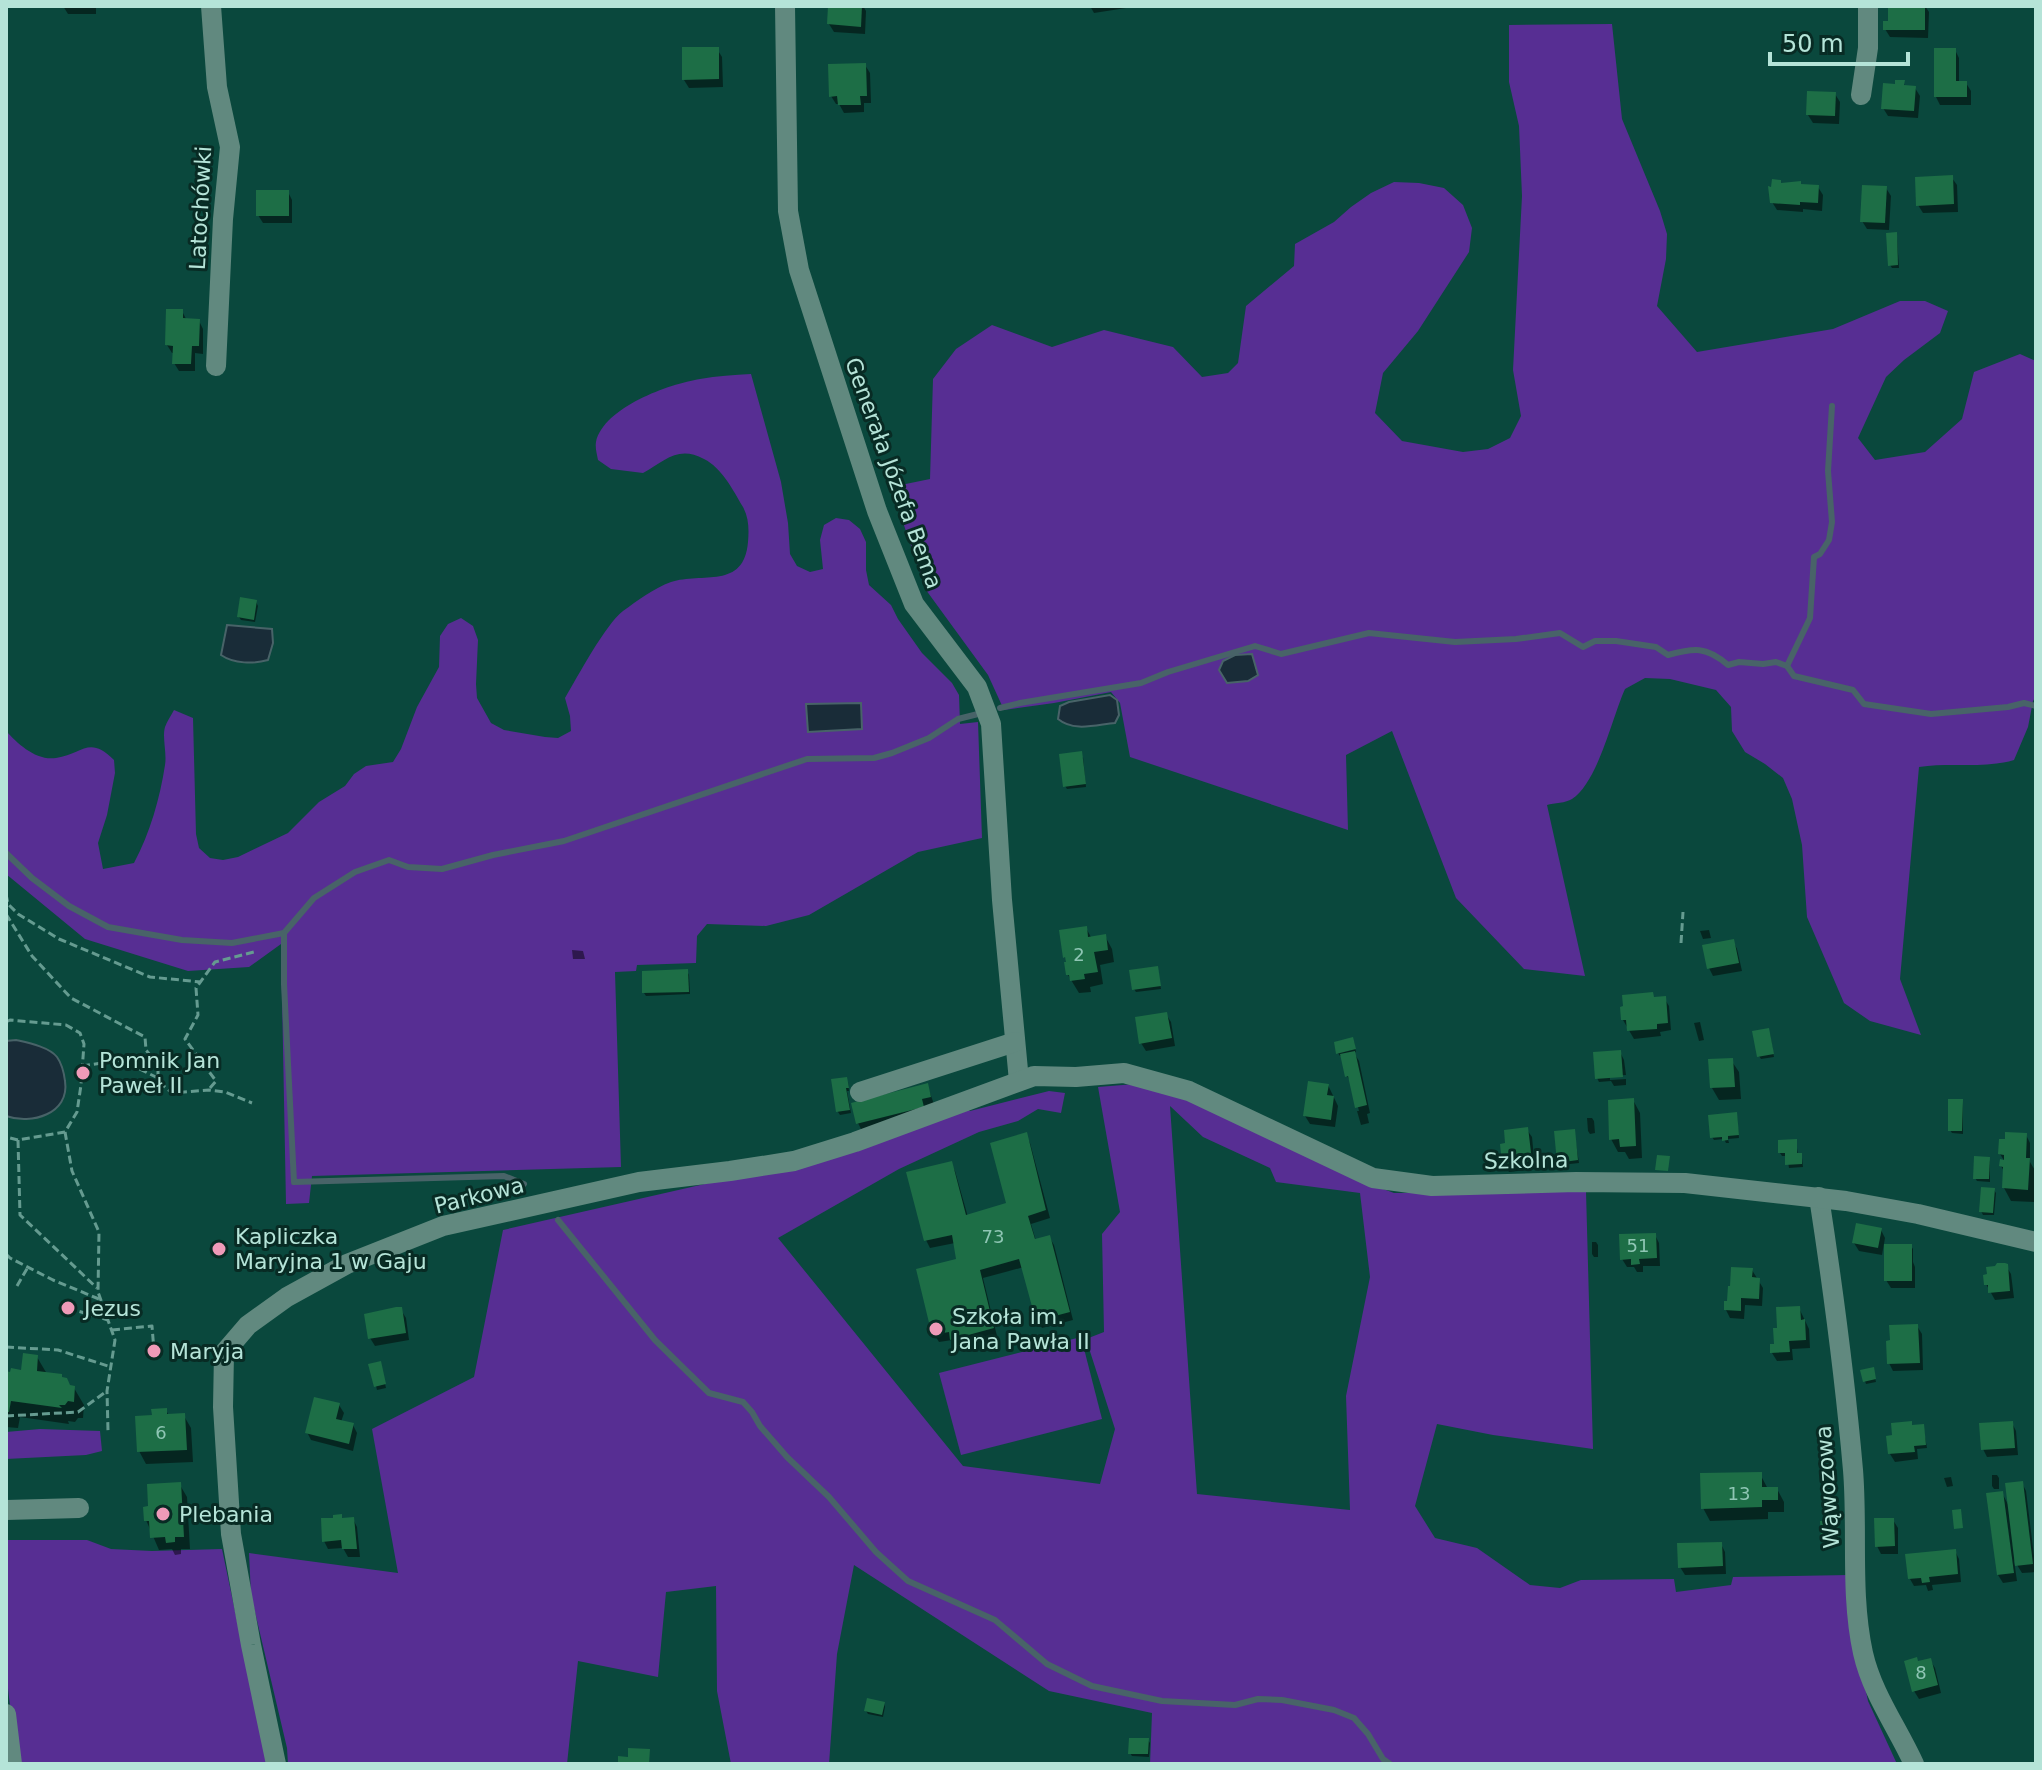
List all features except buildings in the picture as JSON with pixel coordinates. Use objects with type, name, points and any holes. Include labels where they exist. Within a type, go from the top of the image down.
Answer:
[{"type":"street","name":"Latochówki","points":[[211,6],[217,87],[230,147],[216,366]]},
{"type":"street","name":"Generała Józefa Bema","points":[[785,6],[788,211],[799,270],[877,511],[914,604],[977,687],[991,724],[1015,1042],[1026,1078]]},
{"type":"street","points":[[1861,95],[1868,48],[1868,6]]},
{"type":"street","points":[[860,1092],[1015,1042]]},
{"type":"street","name":"Szkolna","points":[[1026,1078],[1124,1073],[1189,1091],[1373,1178],[1432,1186],[1685,1183],[1819,1197],[1918,1214],[2036,1242]]},
{"type":"street","name":"Parkowa","points":[[276,1764],[238,1577],[225,1456],[224,1353],[248,1325],[287,1297],[347,1264],[443,1226],[639,1182],[794,1161],[855,1142],[1026,1078]]},
{"type":"street","name":"Wąwozowa","points":[[1819,1197],[1853,1472],[1856,1602],[1861,1643],[1874,1685],[1914,1764]]},
{"type":"street","points":[[6,1510],[79,1508]]},
{"type":"street","points":[[6,1714],[12,1764]]},
{"type":"path","points":[[6,894],[8,904],[18,914],[59,939],[150,977],[201,982]]},
{"type":"path","points":[[1681,943],[1683,912]]},
{"type":"path","points":[[6,915],[32,956],[71,998],[145,1037],[146,1050],[158,1065],[158,1081],[172,1093],[209,1090],[225,1092],[252,1103]]},
{"type":"path","points":[[209,1090],[216,1081],[185,1039],[198,1015],[196,988],[215,962],[254,952]]},
{"type":"path","points":[[6,1022],[66,1025],[80,1033],[84,1044],[77,1112],[65,1132],[72,1171],[99,1232],[98,1289],[115,1340],[107,1391],[108,1431]]},
{"type":"path","points":[[82,1066],[121,1060],[158,1078]]},
{"type":"path","points":[[6,1137],[18,1140],[65,1132]]},
{"type":"path","points":[[18,1140],[20,1215],[98,1289]]},
{"type":"path","points":[[6,1254],[53,1280],[101,1299]]},
{"type":"path","points":[[6,1262],[10,1258]]},
{"type":"path","points":[[17,1286],[28,1267]]},
{"type":"path","points":[[68,1308],[108,1320]]},
{"type":"path","points":[[112,1330],[152,1326],[154,1351]]},
{"type":"path","points":[[6,1347],[58,1350],[111,1367]]},
{"type":"path","points":[[6,1416],[78,1412],[107,1391]]},
{"type":"shaded area","points":[[1612,24],[1622,119],[1667,234],[1666,259],[1657,306],[1697,352],[1833,329],[1900,301],[1925,301],[1948,311],[1940,333],[1886,377],[1858,438],[1875,460],[1925,452],[1962,419],[1974,372],[2020,354],[2036,361],[2036,696],[2028,727],[2014,760],[1919,767],[1900,979],[1921,1035],[1870,1021],[1844,1003],[1807,917],[1802,845],[1792,799],[1783,778],[1745,752],[1732,731],[1731,707],[1716,690],[1670,679],[1645,678],[1625,689],[1597,764],[1581,791],[1572,799],[1547,805],[1585,976],[1524,969],[1456,898],[1392,731],[1346,755],[1348,830],[1130,757],[1120,703],[1111,692],[1004,710],[988,675],[926,590],[891,487],[930,479],[933,379],[956,349],[992,325],[1052,347],[1104,330],[1173,347],[1202,377],[1228,373],[1238,363],[1246,306],[1294,266],[1295,244],[1334,222],[1371,193],[1394,182],[1444,188],[1463,205],[1472,228],[1469,252],[1418,331],[1383,373],[1375,413],[1402,441],[1463,452],[1488,449],[1510,438],[1521,416],[1513,370],[1522,196],[1519,126],[1509,82],[1509,25]]},
{"type":"shaded area","points":[[751,374],[781,482],[790,554],[797,566],[810,572],[823,569],[820,540],[824,525],[836,518],[849,520],[860,529],[866,542],[869,585],[891,605],[922,653],[952,683],[959,695],[960,724],[978,722],[982,838],[918,852],[809,915],[766,926],[707,924],[697,936],[696,963],[637,965],[636,971],[615,972],[621,1167],[312,1176],[309,1203],[286,1204],[281,944],[249,967],[188,971],[85,939],[6,874],[6,731],[22,746],[41,757],[56,758],[92,747],[114,760],[115,773],[107,815],[98,843],[103,869],[134,863],[140,852],[160,790],[165,760],[164,731],[174,710],[193,718],[199,848],[210,858],[223,860],[238,857],[288,833],[319,802],[345,786],[354,774],[366,766],[393,762],[439,667],[440,636],[448,624],[461,618],[473,626],[478,640],[477,698],[491,723],[504,730],[558,738],[571,731],[565,698],[616,618],[646,595],[671,582],[730,573],[739,567],[745,557],[748,542],[748,524],[743,507],[726,480],[710,463],[695,455],[679,454],[643,473],[611,469],[598,460],[596,442],[601,429],[624,408],[672,386],[719,376]]},
{"type":"shaded area","points":[[1135,1084],[1173,1093],[1359,1180],[1394,1193],[1586,1191],[1593,1449],[1437,1424],[1415,1506],[1435,1538],[1477,1548],[1530,1585],[1560,1588],[1581,1580],[1674,1579],[1676,1592],[1731,1585],[1733,1577],[1849,1575],[1858,1654],[1868,1701],[1897,1764],[1150,1764],[1152,1713],[1049,1691],[854,1565],[837,1654],[829,1764],[731,1764],[717,1691],[716,1586],[666,1592],[658,1677],[578,1661],[567,1764],[288,1764],[287,1748],[251,1595],[249,1553],[398,1573],[372,1429],[474,1377],[503,1230],[797,1163],[964,1107],[970,1111],[1049,1091],[1065,1093],[1061,1113],[1038,1109],[1018,1121],[979,1132],[899,1169],[778,1238],[963,1466],[1100,1484],[1115,1429],[1086,1339],[1104,1332],[1102,1234],[1120,1212],[1098,1087]],"holes":[[[1170,1106],[1203,1137],[1270,1168],[1276,1182],[1360,1193],[1370,1277],[1346,1396],[1350,1510],[1197,1494]]]},
{"type":"shaded area","points":[[1081,1337],[1102,1419],[961,1455],[939,1373]]},
{"type":"shaded area","points":[[40,1429],[100,1431],[102,1451],[86,1455],[6,1459],[6,1432]]},
{"type":"shaded area","points":[[6,1540],[87,1540],[111,1549],[152,1551],[222,1549],[267,1764],[17,1764],[6,1672]]},
{"type":"water","points":[[227,625],[272,629],[273,643],[268,660],[244,662],[221,655]]},
{"type":"water","points":[[1252,654],[1258,675],[1248,681],[1227,683],[1219,670],[1223,661],[1235,655]]},
{"type":"water","points":[[1110,695],[1117,700],[1119,715],[1115,723],[1078,727],[1058,719],[1060,706]]},
{"type":"water","points":[[861,703],[862,729],[808,732],[806,704]]},
{"type":"water","points":[[16,1040],[49,1051],[57,1057],[63,1072],[65,1092],[61,1102],[55,1109],[37,1118],[6,1116],[6,1041]]},
{"type":"waterway","points":[[1787,666],[1810,618],[1814,557],[1820,554],[1829,540],[1832,522],[1828,471],[1832,406]]},
{"type":"waterway","points":[[1000,708],[1141,683],[1255,646],[1281,654],[1369,633],[1455,642],[1560,633],[1583,647],[1595,641],[1616,641],[1656,647],[1668,655],[1700,650],[1713,654],[1728,665],[1776,662],[1787,666],[1794,676],[1853,690],[1864,704],[1931,714],[2024,703],[2036,706]]},
{"type":"waterway","points":[[6,853],[69,906],[108,927],[182,940],[232,943],[284,933],[314,898],[355,872],[389,860],[408,867],[442,869],[564,841],[807,759],[874,758],[892,753],[929,738],[958,719],[978,714]]},
{"type":"waterway","points":[[284,933],[294,1182],[504,1176],[524,1184]]},
{"type":"waterway","points":[[558,1220],[655,1340],[709,1393],[743,1402],[787,1457],[829,1497],[876,1552],[908,1581],[995,1620],[1047,1664],[1092,1686],[1162,1701],[1235,1705],[1258,1699],[1282,1700],[1334,1710],[1354,1718],[1383,1759],[1390,1764]]},
{"type":"place","name":"Pomnik Jan Paweł II","points":[[83,1073]]},
{"type":"place","name":"Kapliczka Maryjna 1 w Gaju","points":[[219,1249]]},
{"type":"place","name":"Jezus","points":[[68,1308]]},
{"type":"place","name":"Szkoła im. Jana Pawła II","points":[[936,1329]]},
{"type":"place","name":"Maryja","points":[[154,1351]]},
{"type":"place","name":"Plebania","points":[[163,1514]]}]
